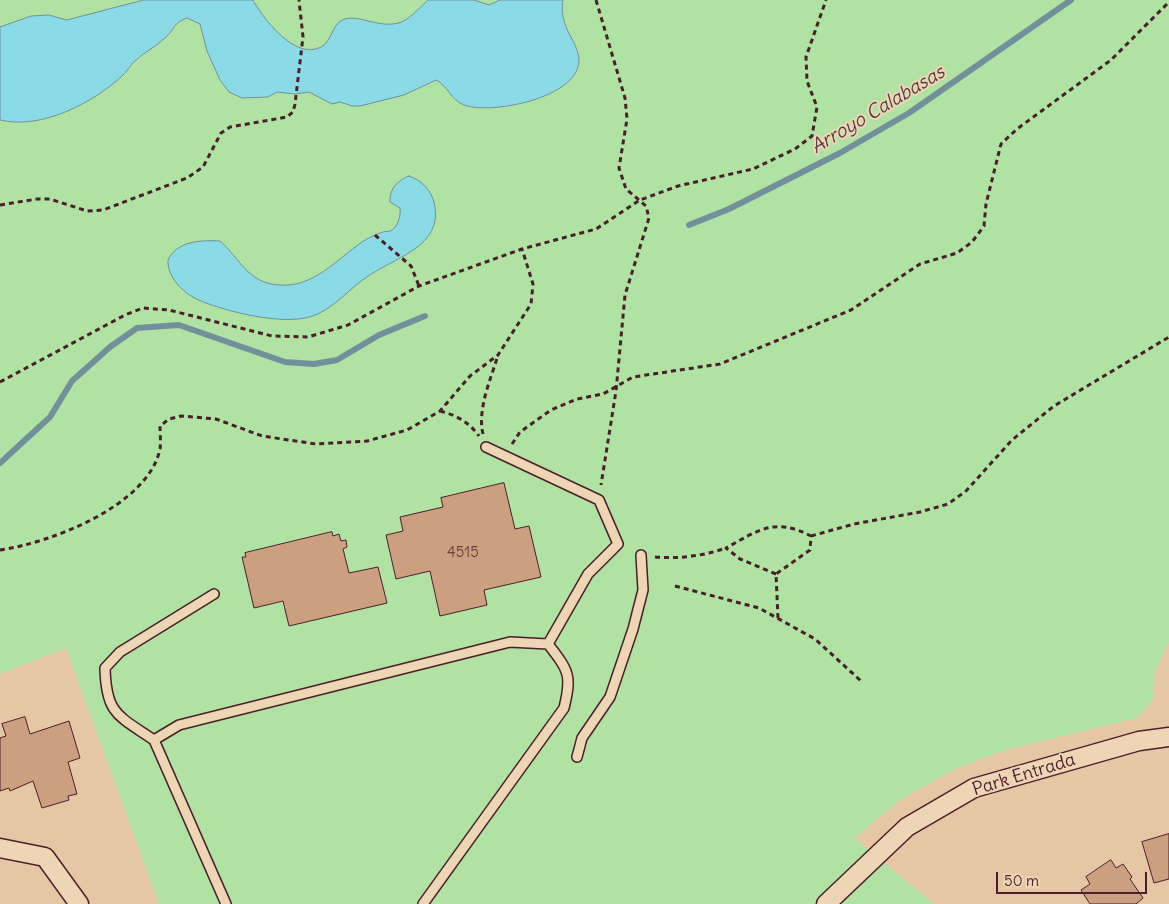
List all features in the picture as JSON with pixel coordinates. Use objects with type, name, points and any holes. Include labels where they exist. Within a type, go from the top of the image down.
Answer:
[{"type":"street","name":"Park Entrada","points":[[826,904],[907,827],[974,788],[1139,741],[1169,737]]},
{"type":"street","points":[[0,848],[45,857],[79,904]]},
{"type":"lane","points":[[486,447],[598,500],[618,544],[588,574],[548,644]]},
{"type":"lane","points":[[577,757],[582,738],[610,697],[633,629],[643,590],[641,555]]},
{"type":"lane","points":[[214,594],[120,652],[105,668],[105,691],[116,714],[154,740],[226,904]]},
{"type":"lane","points":[[154,740],[180,725],[510,642],[548,644],[564,664],[570,685],[564,708],[423,904]]},
{"type":"path","points":[[0,205],[37,199],[50,199],[87,211],[103,210],[187,178],[202,167],[221,132],[230,127],[287,117],[293,112],[295,104],[303,37],[299,0]]},
{"type":"path","points":[[596,0],[625,98],[627,119],[619,168],[626,189],[646,206],[648,218],[625,295],[617,385],[598,500]]},
{"type":"path","points":[[0,382],[125,315],[143,308],[169,310],[272,336],[308,337],[348,325],[419,286],[522,249],[596,229],[640,200],[678,186],[753,169],[795,149],[812,136],[817,108],[807,81],[806,57],[826,0]]},
{"type":"path","points":[[504,455],[520,432],[551,410],[577,399],[603,394],[633,377],[720,364],[851,310],[920,264],[957,253],[972,242],[984,226],[986,204],[1001,144],[1017,129],[1112,60],[1169,2]]},
{"type":"path","points":[[375,235],[411,266],[419,286]]},
{"type":"path","points":[[486,447],[481,425],[486,393],[498,355],[531,304],[532,284],[522,249]]},
{"type":"path","points":[[641,555],[671,558],[711,554],[765,527],[796,528],[811,536],[854,524],[920,512],[948,504],[966,491],[1012,440],[1054,406],[1169,337]]},
{"type":"path","points":[[0,550],[14,548],[64,532],[106,513],[137,488],[154,463],[160,449],[160,426],[169,419],[181,416],[216,419],[262,436],[316,444],[375,438],[407,430],[440,411],[470,376],[498,355]]},
{"type":"path","points":[[440,411],[457,416],[474,429],[486,447]]},
{"type":"path","points":[[776,574],[810,550],[811,536]]},
{"type":"path","points":[[726,548],[740,559],[776,574]]},
{"type":"path","points":[[776,574],[778,618]]},
{"type":"path","points":[[675,586],[759,608],[815,639],[861,681]]},
{"type":"green space","points":[[0,0],[1169,0],[1169,641],[1155,672],[1153,700],[1137,718],[1005,750],[957,768],[903,798],[854,838],[934,904],[159,904],[66,648],[0,674]]},
{"type":"water","points":[[144,0],[253,0],[273,28],[283,37],[303,49],[314,49],[324,45],[335,26],[341,21],[354,18],[395,24],[414,14],[428,0],[474,0],[489,5],[500,0],[563,0],[563,19],[576,47],[579,61],[575,74],[564,85],[549,94],[531,101],[493,108],[464,105],[456,100],[436,80],[404,95],[360,106],[352,106],[340,102],[332,104],[309,92],[295,94],[277,92],[268,97],[242,98],[229,92],[220,80],[207,51],[200,24],[187,18],[179,22],[168,35],[96,96],[66,112],[49,118],[16,122],[0,120],[0,27],[31,16],[49,15],[66,20]]},
{"type":"water","points":[[409,176],[418,180],[431,193],[434,202],[435,218],[432,230],[414,250],[376,271],[331,306],[317,314],[297,319],[284,319],[255,316],[225,309],[189,295],[178,285],[170,273],[168,260],[183,245],[205,241],[220,241],[245,269],[259,280],[279,285],[303,282],[324,271],[367,239],[395,227],[399,218],[400,208],[390,202],[391,193],[401,180]]},
{"type":"building","points":[[504,483],[515,529],[529,526],[541,577],[484,590],[487,605],[440,616],[430,571],[396,579],[386,535],[403,531],[400,517],[443,507],[441,498]]},
{"type":"building","points":[[332,532],[333,536],[339,534],[341,541],[346,540],[347,547],[343,549],[349,573],[378,567],[387,603],[289,626],[283,601],[254,608],[242,557],[246,557],[245,553]]},
{"type":"building","points":[[25,717],[30,734],[69,721],[80,758],[68,762],[77,794],[68,796],[69,800],[42,808],[33,781],[10,791],[9,788],[0,791],[0,738],[6,736],[2,724]]},
{"type":"building","points":[[1169,834],[1169,879],[1154,883],[1142,842]]},
{"type":"building","points":[[1111,860],[1116,868],[1123,864],[1132,877],[1130,879],[1143,898],[1136,904],[1090,904],[1081,890],[1090,884],[1086,877]]},
{"type":"waterway","name":"Arroyo Calabasas","points":[[689,225],[729,209],[840,153],[909,113],[1071,0]]},
{"type":"waterway","name":"Arroyo Calabasas","points":[[0,463],[50,417],[72,381],[110,347],[137,328],[179,325],[285,362],[314,364],[337,360],[379,335],[425,316]]}]
